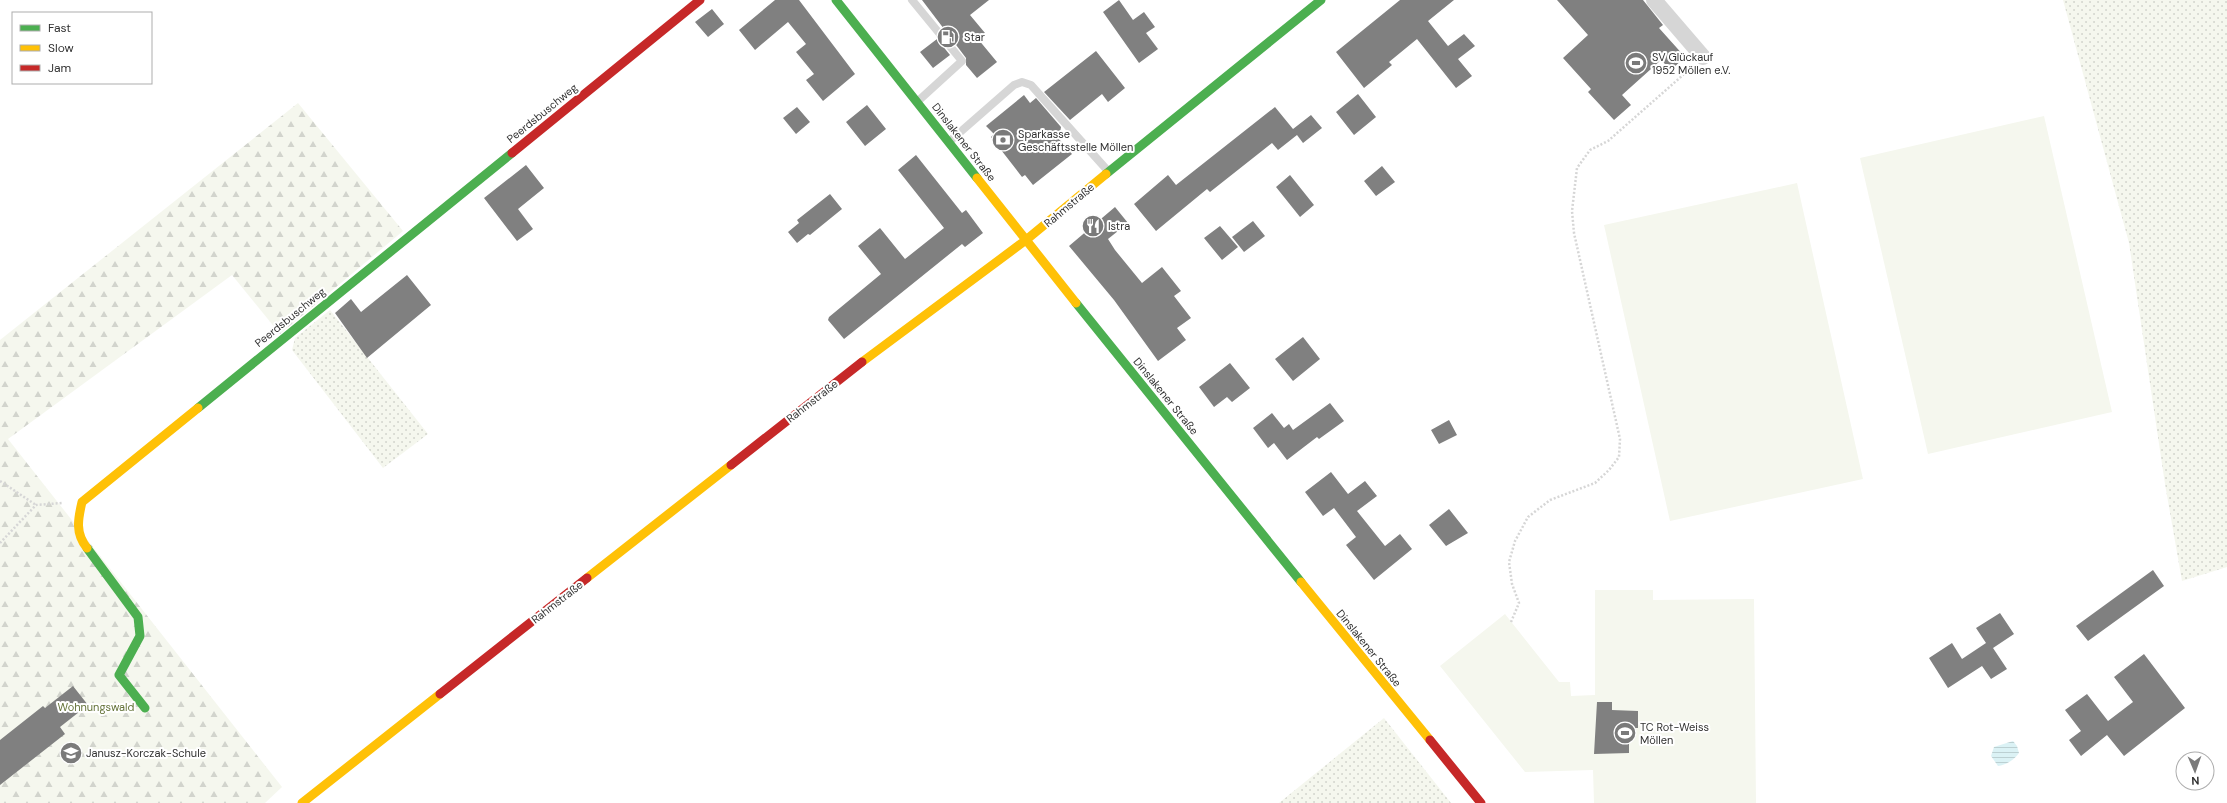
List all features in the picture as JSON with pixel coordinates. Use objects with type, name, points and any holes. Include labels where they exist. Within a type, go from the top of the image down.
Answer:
[{"type":"main road","name":"Peerdsbuschweg","points":[[82,502],[700,0]]},
{"type":"main road","name":"Rahmstraße","points":[[302,803],[883,345],[1026,240],[1321,0]]},
{"type":"main road","name":"Dinslakener Straße","points":[[841,2],[916,102],[1026,240],[1398,702],[1448,760],[1481,803]]},
{"type":"main road","points":[[82,502],[77,522],[83,543],[138,617],[140,636],[119,675],[145,708]]},
{"type":"street","points":[[1654,0],[1704,57]]},
{"type":"lane","points":[[912,0],[962,61],[916,102]]},
{"type":"lane","points":[[948,142],[1014,85],[1022,82],[1031,85],[1108,172]]},
{"type":"path","points":[[1512,622],[1519,603],[1512,584],[1509,562],[1515,541],[1528,517],[1550,500],[1595,483],[1609,470],[1619,456],[1620,439],[1574,233],[1572,211],[1577,168],[1590,150],[1608,141],[1704,57]]},
{"type":"path","points":[[0,481],[36,505],[82,502]]},
{"type":"path","points":[[0,543],[36,505]]},
{"type":"green space","points":[[2063,0],[2227,0],[2227,567],[2182,581],[2165,484],[2129,243]]},
{"type":"green space","name":"Wohnungswald","points":[[298,103],[403,231],[280,334],[232,275],[8,439],[282,787],[265,803],[0,803],[0,340]]},
{"type":"green space","points":[[2044,116],[2112,412],[1928,454],[1860,158]]},
{"type":"green space","points":[[1797,183],[1863,479],[1670,521],[1604,225]]},
{"type":"green space","points":[[330,310],[428,434],[383,468],[292,350],[295,338]]},
{"type":"green space","name":"TC Rot-Weiss Möllen","points":[[1595,590],[1653,590],[1653,600],[1754,599],[1756,803],[1594,803],[1593,770],[1525,772],[1440,666],[1505,614],[1559,682],[1570,682],[1571,696],[1595,695]]},
{"type":"green space","points":[[1384,718],[1451,803],[1279,803]]},
{"type":"shaded area","points":[[2013,741],[2017,746],[2019,753],[2010,762],[1998,766],[1991,756],[1994,747]]},
{"type":"building","points":[[775,0],[799,0],[855,74],[823,101],[806,80],[814,74],[796,52],[806,44],[788,22],[755,50],[739,30]]},
{"type":"building","points":[[922,0],[989,0],[970,15],[985,33],[978,39],[997,62],[977,78],[966,65],[966,58]]},
{"type":"building","points":[[1119,0],[1133,20],[1144,12],[1155,27],[1146,33],[1158,49],[1139,63],[1103,12]]},
{"type":"building","points":[[1400,0],[1454,0],[1428,21],[1448,46],[1464,34],[1475,46],[1458,59],[1472,76],[1456,88],[1417,39],[1389,62],[1392,65],[1364,88],[1336,52]]},
{"type":"building","name":"SV Glückauf 1952 Möllen e.V.","points":[[1557,0],[1643,0],[1663,25],[1659,28],[1685,57],[1671,70],[1661,60],[1622,95],[1631,105],[1614,120],[1588,92],[1591,89],[1563,58],[1588,35]]},
{"type":"building","points":[[712,9],[724,24],[708,37],[695,22]]},
{"type":"building","points":[[937,39],[950,55],[933,68],[920,52]]},
{"type":"building","points":[[1096,51],[1125,88],[1108,102],[1102,94],[1070,120],[1044,92]]},
{"type":"building","points":[[1358,94],[1376,117],[1354,135],[1336,112]]},
{"type":"building","points":[[1024,95],[1030,103],[1036,98],[1061,127],[1059,139],[1072,154],[1033,185],[1025,175],[1022,177],[991,137],[994,134],[986,126]]},
{"type":"building","points":[[867,105],[886,129],[865,146],[846,122]]},
{"type":"building","points":[[797,107],[810,122],[796,134],[783,118]]},
{"type":"building","points":[[1275,107],[1293,129],[1311,115],[1322,128],[1303,143],[1297,135],[1278,150],[1272,143],[1210,192],[1207,189],[1156,231],[1134,204],[1168,175],[1176,185]]},
{"type":"building","points":[[916,155],[962,213],[966,210],[983,233],[965,247],[962,244],[844,339],[828,320],[829,317],[881,274],[858,246],[880,228],[905,259],[944,228],[898,170]]},
{"type":"building","points":[[526,165],[544,188],[518,209],[533,229],[517,241],[484,198]]},
{"type":"building","points":[[1382,166],[1395,182],[1376,196],[1364,181]]},
{"type":"building","points":[[1290,175],[1314,205],[1300,217],[1276,187]]},
{"type":"building","points":[[830,194],[842,209],[810,235],[808,234],[797,243],[788,232],[799,223],[797,220]]},
{"type":"building","points":[[1115,207],[1128,223],[1108,239],[1115,250],[1142,283],[1162,267],[1181,291],[1174,296],[1191,318],[1177,328],[1186,340],[1158,361],[1114,300],[1069,246]]},
{"type":"building","points":[[1253,221],[1265,236],[1244,252],[1232,237]]},
{"type":"building","points":[[1220,226],[1238,247],[1222,260],[1204,238]]},
{"type":"building","points":[[407,275],[431,305],[367,358],[335,313],[351,299],[361,312]]},
{"type":"building","points":[[1303,337],[1320,359],[1293,381],[1275,359]]},
{"type":"building","points":[[1230,363],[1250,388],[1232,402],[1227,397],[1214,407],[1199,387]]},
{"type":"building","points":[[1330,403],[1344,421],[1319,439],[1317,437],[1287,460],[1274,443],[1268,448],[1253,428],[1272,413],[1284,428],[1289,424],[1293,430]]},
{"type":"building","points":[[1449,420],[1457,435],[1439,444],[1431,430]]},
{"type":"building","points":[[1331,472],[1348,494],[1365,481],[1377,496],[1357,511],[1385,546],[1400,534],[1412,549],[1374,580],[1346,545],[1356,537],[1334,508],[1323,516],[1305,492]]},
{"type":"building","points":[[1449,509],[1468,533],[1446,546],[1429,525]]},
{"type":"building","points":[[2153,570],[2164,586],[2088,641],[2076,626]]},
{"type":"building","points":[[2000,613],[2014,634],[1993,648],[2007,669],[1991,679],[1982,666],[1948,688],[1929,658],[1952,643],[1962,659],[1986,643],[1976,628]]},
{"type":"building","points":[[2144,654],[2185,708],[2124,756],[2107,735],[2081,756],[2069,740],[2081,731],[2065,710],[2087,694],[2108,721],[2133,702],[2114,677]]},
{"type":"building","points":[[73,686],[88,705],[60,727],[65,734],[0,785],[0,740],[43,706],[45,708]]},
{"type":"building","points":[[1597,702],[1612,702],[1612,710],[1638,711],[1638,728],[1629,728],[1629,753],[1594,754]]},
{"type":"traffic: fast","points":[[836,0],[977,178]]},
{"type":"traffic: fast","points":[[1106,174],[1321,0]]},
{"type":"traffic: fast","points":[[198,408],[512,153]]},
{"type":"traffic: fast","points":[[1076,303],[1301,582]]},
{"type":"traffic: fast","points":[[87,548],[138,617],[140,636],[119,675],[145,708]]},
{"type":"traffic: slow","points":[[862,362],[1026,240],[1106,174]]},
{"type":"traffic: slow","points":[[977,178],[1076,303]]},
{"type":"traffic: slow","points":[[87,548],[83,542],[78,526],[82,502],[198,408]]},
{"type":"traffic: slow","points":[[587,578],[731,465]]},
{"type":"traffic: slow","points":[[1301,582],[1430,740]]},
{"type":"traffic: slow","points":[[302,803],[440,694]]},
{"type":"traffic: jam","points":[[512,153],[700,0]]},
{"type":"traffic: jam","points":[[731,465],[862,362]]},
{"type":"traffic: jam","points":[[440,694],[587,578]]},
{"type":"traffic: jam","points":[[1430,740],[1481,803]]},
{"type":"place","name":"Star","points":[[948,37]]},
{"type":"place","name":"SV Glückauf 1952 Möllen e.V.","points":[[1636,63]]},
{"type":"place","name":"Sparkasse Geschäftsstelle Möllen","points":[[1003,140]]},
{"type":"place","name":"Istra","points":[[1093,226]]},
{"type":"place","name":"TC Rot-Weiss Möllen","points":[[1625,733]]},
{"type":"place","name":"Janusz-Korczak-Schule","points":[[71,753]]}]
